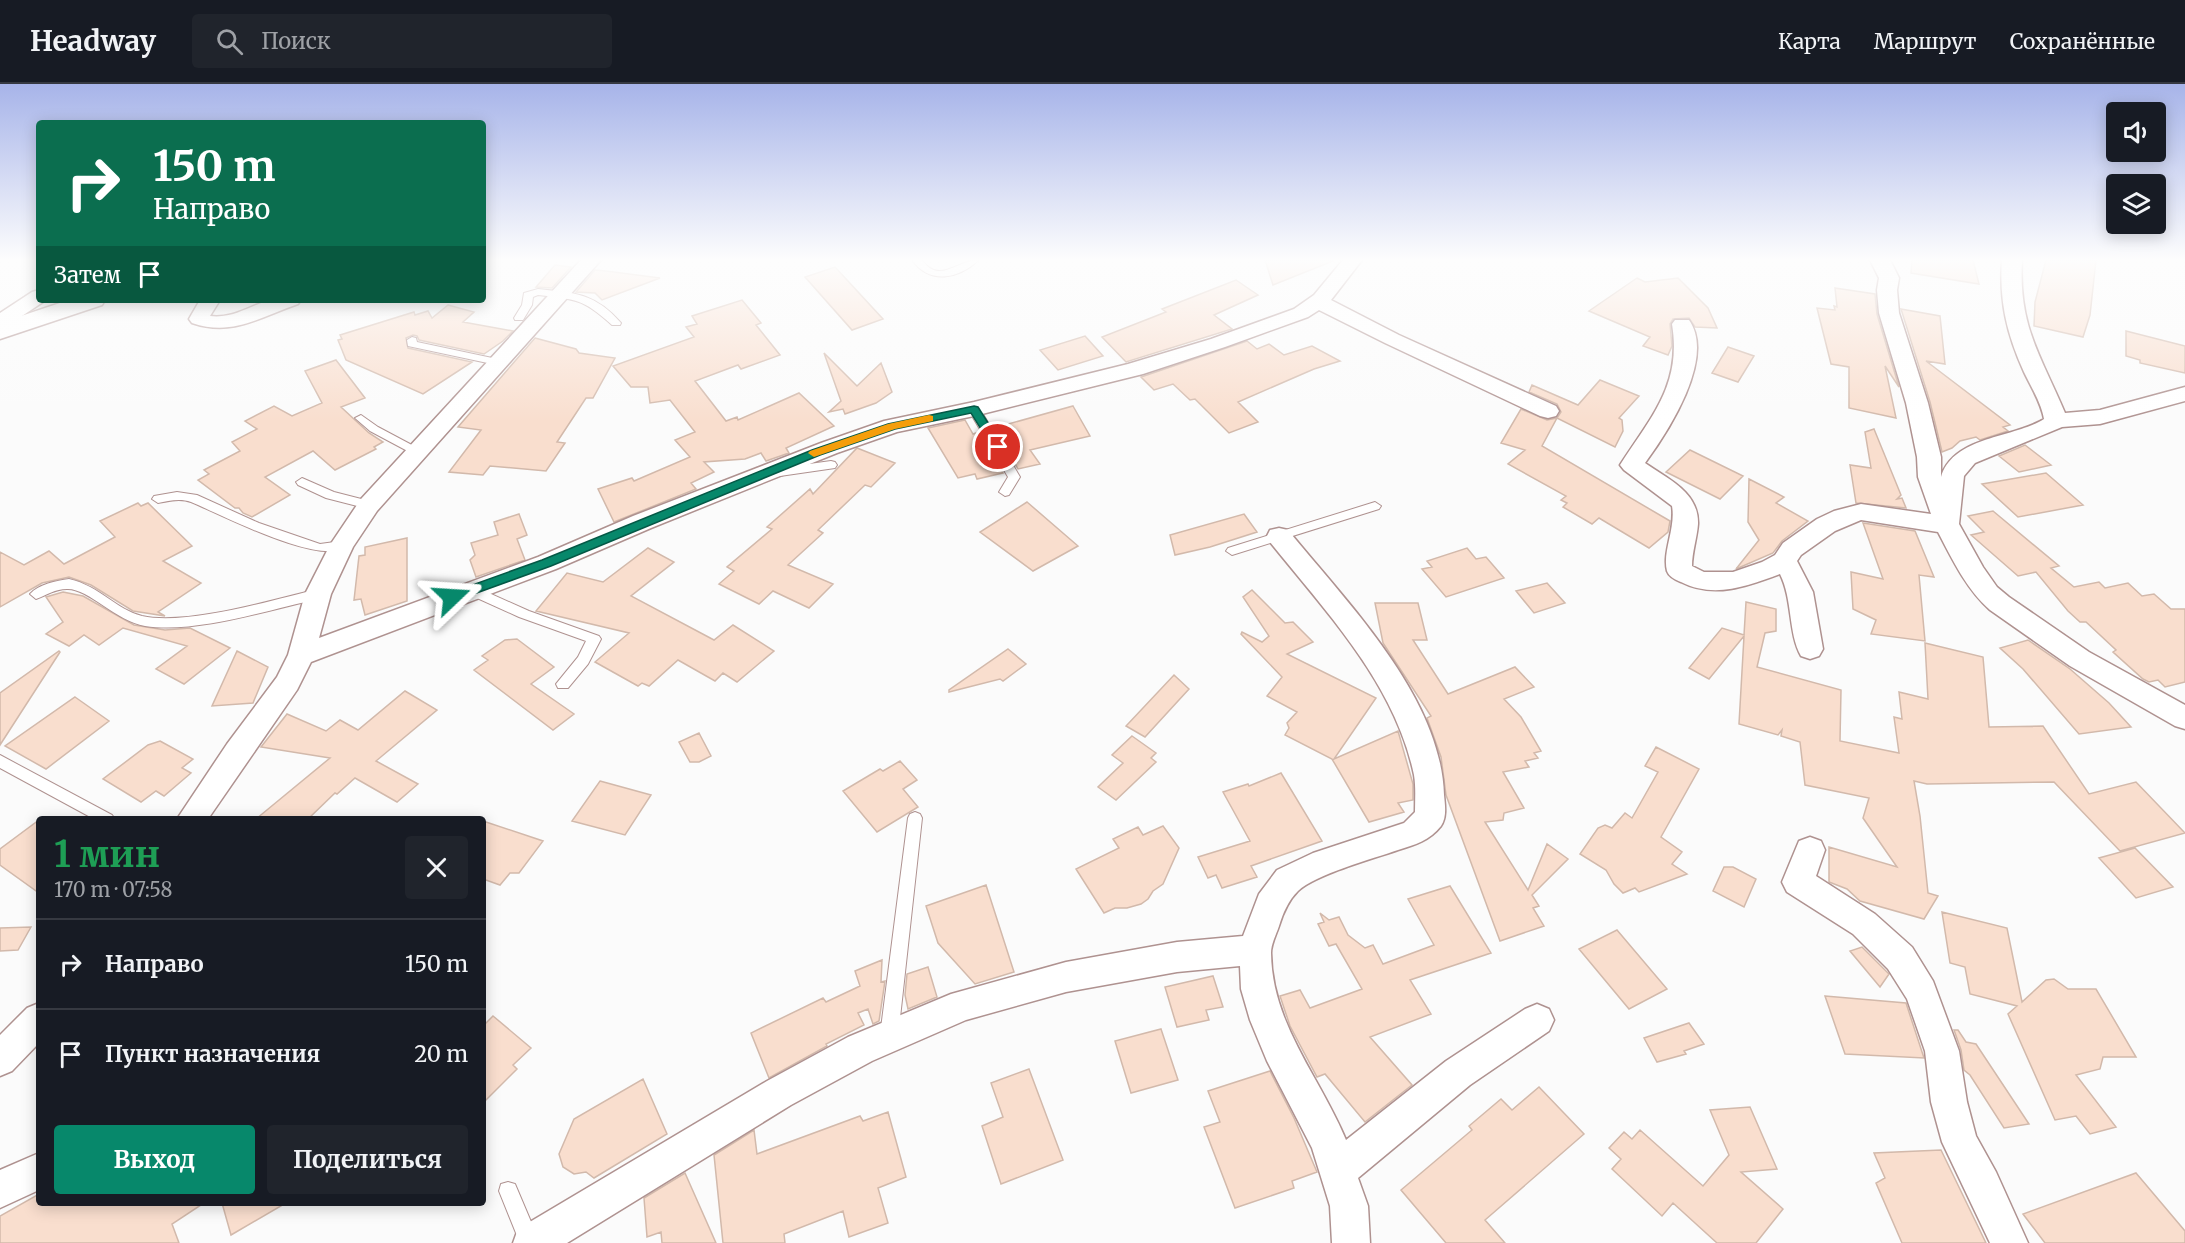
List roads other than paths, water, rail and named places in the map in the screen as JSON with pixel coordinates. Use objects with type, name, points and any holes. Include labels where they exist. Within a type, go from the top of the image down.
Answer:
[{"type":"street","points":[[0,331],[51,314]]},
{"type":"street","points":[[201,314],[199,319],[216,324],[251,314]]},
{"type":"street","points":[[194,816],[287,683],[302,655],[318,594],[342,544],[369,505],[543,314]]},
{"type":"street","points":[[302,655],[547,563],[829,448],[892,426],[974,409],[1135,369],[1218,343],[1298,314]]},
{"type":"street","points":[[1343,314],[1548,411]]},
{"type":"street","points":[[1890,314],[1910,371],[1929,457],[1927,464],[1931,485],[1947,525],[1989,602],[2066,652],[2185,718]]},
{"type":"street","points":[[2016,314],[2024,352],[2054,412],[2056,421]]},
{"type":"street","points":[[1682,324],[1686,340],[1683,374],[1668,410],[1632,465],[1680,498],[1685,505],[1687,515],[1678,559],[1680,571],[1700,582],[1735,581],[1784,561],[1792,549],[1826,525],[1861,512],[1947,525]]},
{"type":"street","points":[[1947,525],[1953,474],[1967,458],[2047,427],[2056,421],[2100,417],[2185,394]]},
{"type":"street","points":[[1279,536],[1383,669],[1421,745],[1432,797],[1430,817],[1414,832],[1324,862],[1288,880],[1270,904],[1265,927],[1255,950],[1258,989],[1279,1050],[1328,1142],[1338,1172],[1349,1206],[1351,1243]]},
{"type":"street","points":[[1784,561],[1792,571],[1800,590],[1810,649]]},
{"type":"street","points":[[1810,850],[1798,882],[1864,924],[1900,958],[1921,992],[1942,1051],[1949,1102],[1960,1142],[1983,1185],[2009,1243]]},
{"type":"street","points":[[531,1243],[779,1093],[889,1036],[963,1005],[1066,977],[1177,957],[1255,950]]},
{"type":"street","points":[[1338,1172],[1360,1151],[1379,1139],[1458,1072],[1537,1020]]},
{"type":"street","points":[[0,1059],[36,1022]]},
{"type":"street","points":[[0,1189],[36,1172]]},
{"type":"lane","points":[[519,318],[521,314]]},
{"type":"lane","points":[[607,314],[616,322]]},
{"type":"lane","points":[[411,340],[412,344],[497,362]]},
{"type":"lane","points":[[974,409],[1014,477],[1005,492]]},
{"type":"lane","points":[[361,418],[374,429],[418,452]]},
{"type":"lane","points":[[765,474],[831,465]]},
{"type":"lane","points":[[302,482],[330,495],[369,505]]},
{"type":"lane","points":[[158,499],[177,496],[193,498],[244,521],[307,544],[320,548],[342,544]]},
{"type":"lane","points":[[1232,551],[1375,506]]},
{"type":"lane","points":[[36,594],[49,586],[67,582],[78,584],[117,609],[142,621],[163,622],[245,610],[318,594]]},
{"type":"lane","points":[[471,590],[524,614],[594,639],[583,660],[563,684]]},
{"type":"lane","points":[[0,761],[101,816]]},
{"type":"lane","points":[[889,1036],[915,818]]},
{"type":"lane","points":[[508,1191],[531,1243]]}]
